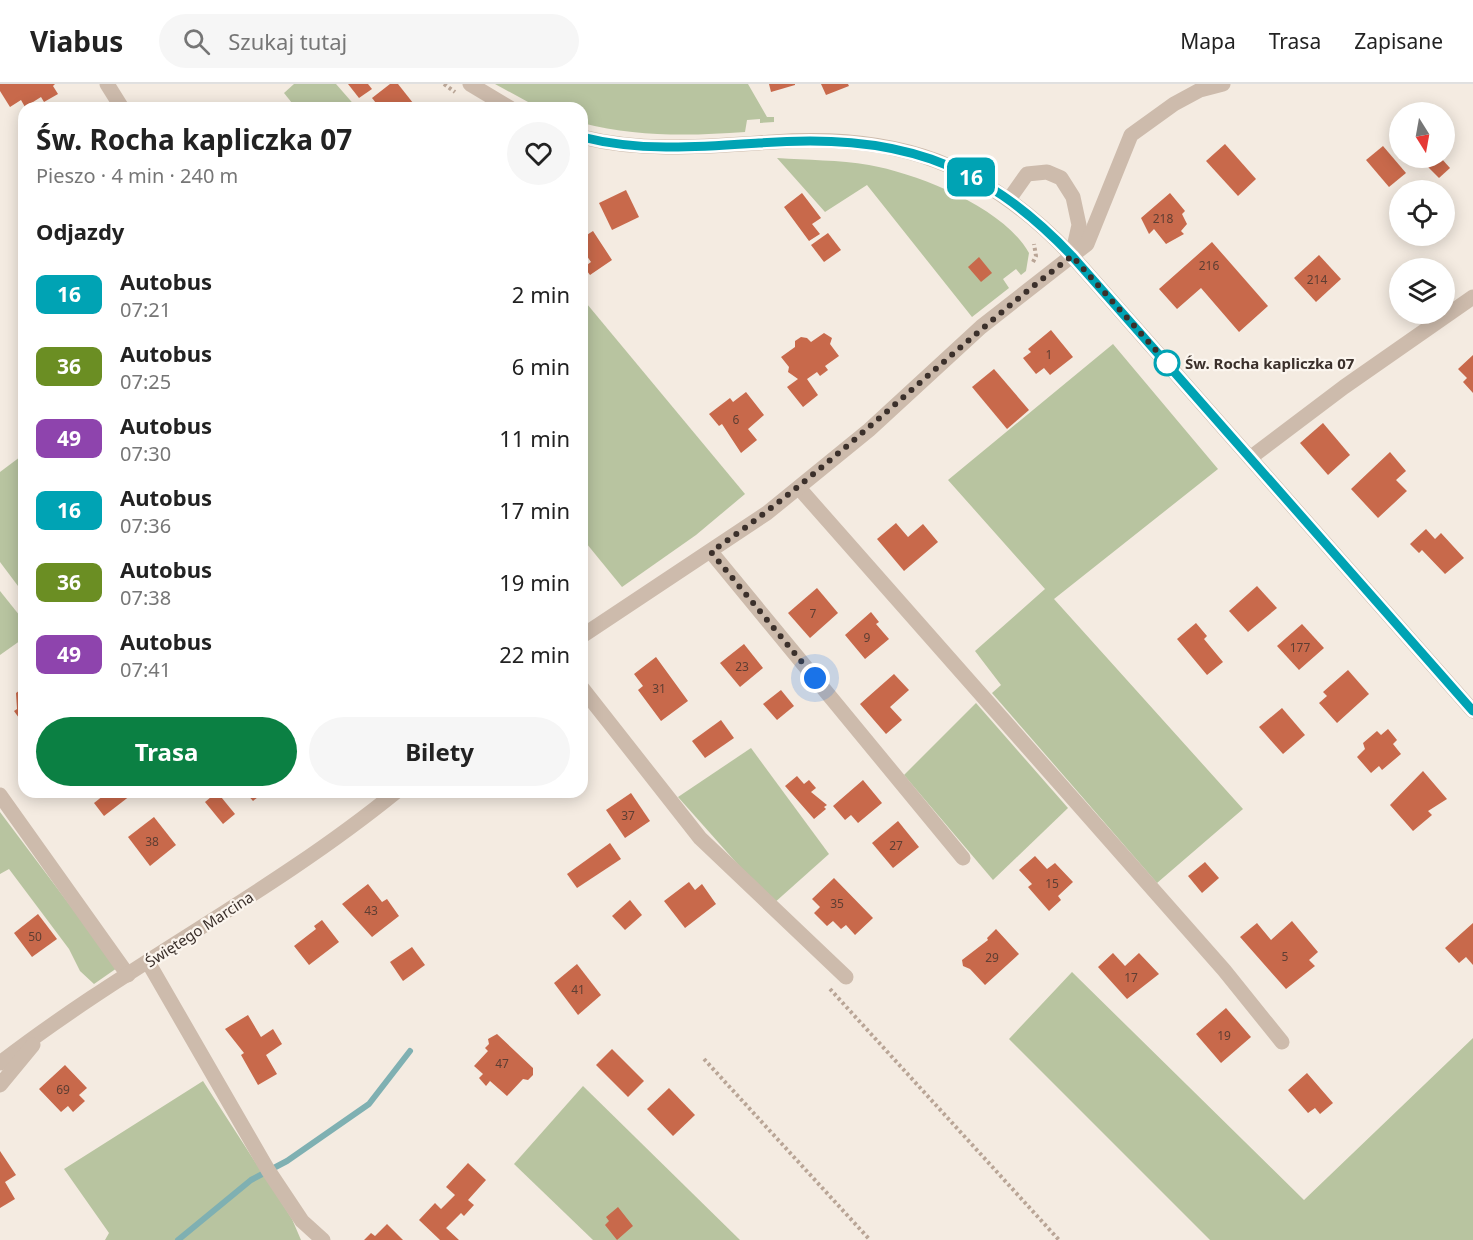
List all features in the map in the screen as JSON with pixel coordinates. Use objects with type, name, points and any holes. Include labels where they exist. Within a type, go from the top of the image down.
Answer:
[{"type":"street","points":[[107,84],[118,102]]},
{"type":"street","points":[[470,84],[500,102]]},
{"type":"street","points":[[588,632],[711,552],[799,488],[869,430],[981,327],[1087,244],[1131,135],[1174,104],[1200,90],[1223,84]]},
{"type":"street","points":[[588,138],[632,146],[669,148],[819,140],[855,141],[892,147],[945,163],[1010,198],[1040,222],[1072,256],[1473,711]]},
{"type":"street","points":[[1010,198],[1027,174],[1047,172],[1061,178],[1073,197],[1079,225],[1072,256]]},
{"type":"street","points":[[1250,458],[1344,387],[1473,297]]},
{"type":"street","points":[[799,488],[1216,961],[1282,1042]]},
{"type":"street","points":[[711,552],[963,858]]},
{"type":"street","points":[[588,695],[699,838],[846,977]]},
{"type":"street","points":[[0,795],[128,975]]},
{"type":"street","name":"Świętego Marcina","points":[[0,1063],[49,1027],[317,852],[388,798]]},
{"type":"street","points":[[148,962],[268,1170],[302,1221],[323,1240]]},
{"type":"street","points":[[0,1085],[49,1027]]},
{"type":"path","points":[[1030,237],[1036,256],[1031,266]]},
{"type":"path","points":[[825,984],[1059,1240]]},
{"type":"path","points":[[704,1059],[870,1240]]},
{"type":"green space","points":[[294,84],[336,84],[352,102],[291,102],[284,93]]},
{"type":"green space","points":[[495,84],[748,84],[767,117],[774,117],[774,122],[760,123],[760,119],[747,120],[745,132],[683,135],[643,133],[588,124],[588,102],[528,102]]},
{"type":"green space","points":[[777,158],[835,161],[889,169],[958,195],[980,207],[1017,236],[1029,253],[1026,271],[1021,275],[1016,269],[1003,279],[1009,288],[972,317],[867,185],[825,212]]},
{"type":"green space","points":[[588,305],[745,494],[696,535],[622,587],[588,545]]},
{"type":"green space","points":[[1113,344],[1218,469],[1054,599],[1243,809],[1157,883],[992,693],[1001,685],[975,651],[1045,589],[948,480]]},
{"type":"green space","points":[[18,458],[18,586],[0,562],[0,472]]},
{"type":"green space","points":[[0,591],[18,614],[18,642],[0,655]]},
{"type":"green space","points":[[976,703],[1068,808],[993,880],[904,775]]},
{"type":"green space","points":[[751,748],[829,854],[773,904],[678,797]]},
{"type":"green space","points":[[0,812],[117,968],[94,984],[80,971],[69,949],[9,869],[0,874]]},
{"type":"green space","points":[[1072,972],[1304,1200],[1473,1038],[1473,1240],[1210,1240],[1009,1039]]},
{"type":"green space","points":[[203,1081],[292,1219],[301,1240],[105,1240],[109,1233],[64,1169]]},
{"type":"green space","points":[[583,1086],[740,1240],[593,1240],[514,1164]]},
{"type":"building","points":[[0,84],[55,84],[53,86],[58,94],[44,102],[41,97],[33,102],[21,100],[10,107],[0,91]]},
{"type":"building","points":[[348,84],[368,84],[372,89],[359,98]]},
{"type":"building","points":[[390,84],[398,84],[412,102],[375,102],[372,98]]},
{"type":"building","points":[[769,84],[795,84],[795,85],[771,92]]},
{"type":"building","points":[[821,84],[848,84],[849,86],[826,95]]},
{"type":"building","points":[[1225,144],[1256,179],[1238,196],[1206,161]]},
{"type":"building","points":[[1383,146],[1389,153],[1389,168],[1402,168],[1406,173],[1398,180],[1389,180],[1389,187],[1366,160]]},
{"type":"building","points":[[1429,168],[1450,168],[1439,178]]},
{"type":"building","points":[[626,190],[639,217],[612,230],[599,203]]},
{"type":"building","points":[[802,193],[821,218],[812,224],[820,234],[809,241],[784,207]]},
{"type":"building","points":[[1170,193],[1185,211],[1182,214],[1187,224],[1181,231],[1184,234],[1166,244],[1154,229],[1149,234],[1141,218]]},
{"type":"building","points":[[593,231],[612,260],[590,275],[588,272],[588,264],[591,262],[588,258],[588,234]]},
{"type":"building","points":[[828,233],[841,250],[824,262],[811,245]]},
{"type":"building","points":[[1212,242],[1268,306],[1239,332],[1201,288],[1177,309],[1159,289]]},
{"type":"building","points":[[1319,255],[1341,279],[1316,302],[1294,278]]},
{"type":"building","points":[[979,257],[992,273],[981,282],[968,267]]},
{"type":"building","points":[[1051,330],[1073,357],[1050,375],[1044,368],[1036,374],[1023,358],[1031,352],[1028,349]]},
{"type":"building","points":[[824,333],[832,338],[830,344],[839,356],[825,366],[828,370],[820,376],[817,372],[807,379],[818,395],[803,407],[787,387],[798,379],[788,372],[789,367],[781,357],[795,347],[795,341],[801,337],[811,342]]},
{"type":"building","points":[[1473,355],[1473,393],[1463,382],[1467,378],[1458,369]]},
{"type":"building","points":[[994,369],[1029,410],[1007,429],[972,387]]},
{"type":"building","points":[[746,392],[764,415],[748,429],[757,440],[741,453],[722,424],[719,426],[709,414],[730,398],[733,402]]},
{"type":"building","points":[[1323,423],[1350,455],[1328,475],[1300,443]]},
{"type":"building","points":[[1390,452],[1406,471],[1396,480],[1407,491],[1378,518],[1351,489]]},
{"type":"building","points":[[896,523],[908,537],[923,524],[938,542],[904,571],[877,539]]},
{"type":"building","points":[[1426,529],[1435,539],[1441,533],[1464,558],[1445,574],[1422,550],[1419,553],[1410,544]]},
{"type":"building","points":[[1257,586],[1277,608],[1248,632],[1229,611]]},
{"type":"building","points":[[817,588],[838,613],[810,638],[788,613]]},
{"type":"building","points":[[871,612],[879,622],[876,624],[889,639],[865,659],[845,635]]},
{"type":"building","points":[[1196,623],[1207,636],[1204,639],[1223,662],[1207,675],[1177,639]]},
{"type":"building","points":[[1302,624],[1324,648],[1299,670],[1277,646]]},
{"type":"building","points":[[744,644],[763,668],[740,687],[720,663]]},
{"type":"building","points":[[656,657],[688,701],[661,721],[638,690],[643,686],[634,674]]},
{"type":"building","points":[[1348,670],[1369,694],[1337,723],[1319,703],[1327,696],[1323,692]]},
{"type":"building","points":[[894,674],[909,690],[890,707],[902,720],[886,734],[860,704]]},
{"type":"building","points":[[781,690],[794,706],[777,720],[763,704]]},
{"type":"building","points":[[18,692],[18,717],[14,711],[17,709],[16,693]]},
{"type":"building","points":[[1282,708],[1305,735],[1283,754],[1259,727]]},
{"type":"building","points":[[721,720],[734,738],[705,758],[692,741]]},
{"type":"building","points":[[1388,729],[1397,740],[1393,744],[1401,754],[1382,770],[1379,766],[1371,773],[1357,757],[1365,749],[1363,743],[1377,731],[1381,735]]},
{"type":"building","points":[[1423,771],[1447,799],[1428,811],[1432,815],[1413,831],[1390,805]]},
{"type":"building","points":[[797,776],[804,784],[809,780],[816,788],[811,792],[827,805],[824,807],[826,809],[814,819],[785,786]]},
{"type":"building","points":[[863,780],[882,803],[858,823],[851,815],[845,820],[833,806]]},
{"type":"building","points":[[631,793],[650,821],[625,838],[606,810]]},
{"type":"building","points":[[100,798],[127,798],[104,816],[94,803]]},
{"type":"building","points":[[210,798],[222,798],[235,814],[223,824],[205,802]]},
{"type":"building","points":[[154,817],[176,845],[150,866],[128,837]]},
{"type":"building","points":[[898,821],[919,847],[893,868],[872,843]]},
{"type":"building","points":[[610,843],[621,859],[577,888],[567,874]]},
{"type":"building","points":[[1035,856],[1047,869],[1055,863],[1073,882],[1058,896],[1061,900],[1049,911],[1028,887],[1032,884],[1019,870]]},
{"type":"building","points":[[1205,862],[1219,878],[1202,893],[1188,876]]},
{"type":"building","points":[[834,878],[873,918],[855,935],[846,925],[841,929],[833,921],[827,926],[814,913],[820,907],[812,899]]},
{"type":"building","points":[[689,882],[695,890],[702,884],[716,904],[685,928],[664,901]]},
{"type":"building","points":[[368,884],[382,902],[387,899],[399,916],[372,937],[342,904]]},
{"type":"building","points":[[630,900],[642,915],[625,930],[612,916]]},
{"type":"building","points":[[38,914],[57,939],[32,957],[14,933]]},
{"type":"building","points":[[322,920],[339,942],[309,965],[294,946],[316,929],[314,926]]},
{"type":"building","points":[[1292,921],[1318,952],[1309,960],[1315,966],[1286,989],[1240,937],[1257,923],[1271,940]]},
{"type":"building","points":[[1473,923],[1473,965],[1466,957],[1459,963],[1445,948]]},
{"type":"building","points":[[996,929],[1019,954],[985,985],[970,969],[963,966],[962,960],[988,940],[987,938]]},
{"type":"building","points":[[412,947],[425,965],[403,981],[390,962]]},
{"type":"building","points":[[1113,953],[1125,966],[1139,953],[1159,974],[1127,999],[1098,967]]},
{"type":"building","points":[[577,964],[601,995],[578,1015],[554,983]]},
{"type":"building","points":[[1226,1008],[1251,1037],[1221,1063],[1196,1034]]},
{"type":"building","points":[[248,1015],[261,1037],[273,1029],[282,1044],[266,1055],[277,1074],[258,1085],[241,1055],[244,1053],[225,1029]]},
{"type":"building","points":[[497,1034],[533,1068],[533,1075],[528,1080],[523,1079],[507,1096],[490,1081],[486,1086],[479,1078],[483,1074],[474,1066],[488,1051],[485,1048],[489,1044],[488,1039]]},
{"type":"building","points":[[612,1049],[644,1081],[628,1097],[596,1065]]},
{"type":"building","points":[[65,1065],[87,1088],[79,1095],[85,1101],[73,1112],[68,1106],[61,1112],[39,1089]]},
{"type":"building","points":[[1307,1073],[1333,1103],[1320,1114],[1315,1108],[1308,1113],[1288,1090]]},
{"type":"building","points":[[669,1088],[695,1115],[673,1136],[647,1109]]},
{"type":"building","points":[[0,1151],[16,1175],[5,1182],[15,1199],[0,1208]]},
{"type":"building","points":[[468,1163],[486,1180],[468,1200],[474,1205],[464,1216],[461,1213],[446,1228],[459,1240],[440,1240],[419,1220],[435,1203],[441,1209],[455,1195],[446,1187]]},
{"type":"building","points":[[618,1207],[633,1226],[617,1240],[605,1225],[609,1221],[606,1217]]},
{"type":"building","points":[[387,1224],[403,1240],[364,1240],[371,1233],[375,1236]]},
{"type":"waterway","points":[[178,1240],[251,1180],[287,1161],[369,1104],[410,1051]]},
{"type":"bus line","name":"16","points":[[588,139],[632,146],[669,148],[819,140],[855,141],[892,147],[945,163],[1010,198],[1040,222],[1072,256],[1473,711]]},
{"type":"place","name":"Św. Rocha kapliczka 07","points":[[1167,363]]},
{"type":"route","points":[[815,678],[711,552],[767,513],[817,473],[869,430],[981,327],[1072,256],[1169,365],[1167,363]]}]
